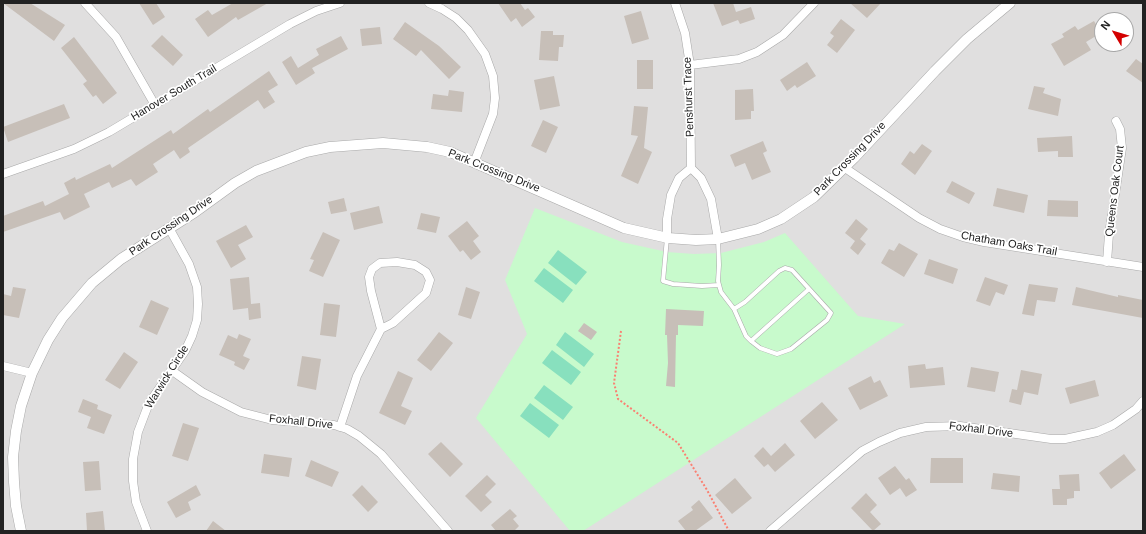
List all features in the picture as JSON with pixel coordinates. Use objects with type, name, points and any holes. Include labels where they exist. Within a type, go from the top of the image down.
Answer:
[{"type":"street","points":[[85,3],[116,37],[155,105]]},
{"type":"street","name":"Hanover South Trail","points":[[3,174],[74,149],[109,132],[290,24],[316,11],[340,3]]},
{"type":"street","points":[[429,3],[456,18],[468,30],[485,54],[493,76],[495,98],[493,114],[474,163]]},
{"type":"street","name":"Penshurst Trace","points":[[675,3],[685,33],[690,65],[691,168]]},
{"type":"street","points":[[690,65],[739,59],[757,52],[783,35],[814,3]]},
{"type":"street","name":"Park Crossing Drive","points":[[21,531],[16,506],[13,457],[21,406],[32,373],[48,340],[62,318],[92,283],[121,259],[195,212],[235,183],[256,171],[306,152],[330,147],[354,144],[403,144],[450,152],[618,226],[667,238],[696,240],[718,239],[758,229],[781,219],[814,197],[845,168],[935,70],[967,39],[1010,3]]},
{"type":"street","name":"Queens Oak Court","points":[[1108,262],[1109,234],[1122,148],[1120,129],[1116,121]]},
{"type":"street","points":[[667,238],[667,219],[671,195],[679,178],[691,168],[701,178],[711,199],[718,239]]},
{"type":"street","name":"Chatham Oaks Trail","points":[[845,168],[919,218],[945,231],[984,242],[1143,267]]},
{"type":"street","name":"Warwick Circle","points":[[147,531],[136,502],[133,481],[134,449],[141,422],[149,403],[185,351],[197,320],[197,287],[189,264],[169,228]]},
{"type":"street","points":[[340,427],[357,376],[381,329],[392,323],[426,293],[430,280],[426,272],[415,265],[397,262],[380,263],[372,270],[369,277],[371,291],[381,329]]},
{"type":"street","points":[[3,366],[32,373]]},
{"type":"street","name":"Foxhall Drive","points":[[171,370],[222,403],[246,414],[272,420],[340,427],[359,436],[381,454],[448,531]]},
{"type":"street","name":"Foxhall Drive","points":[[770,531],[862,451],[900,433],[926,427],[955,426],[1051,439],[1071,438],[1098,432],[1113,425],[1136,409],[1143,401]]},
{"type":"lane","points":[[667,238],[663,281],[673,284],[702,286],[719,285]]},
{"type":"lane","points":[[718,239],[719,285],[721,292],[734,309],[746,336],[760,348],[777,354],[791,349],[827,320],[831,313],[792,270],[785,268],[779,270],[734,309]]},
{"type":"lane","points":[[751,341],[809,289]]},
{"type":"path","points":[[621,331],[614,383],[618,399],[678,443],[707,490],[729,531]]},
{"type":"shaded area","points":[[3,3],[1143,3],[1143,531],[3,531]]},
{"type":"green space","points":[[535,208],[622,242],[667,252],[694,254],[721,253],[764,242],[785,233],[858,316],[905,324],[583,531],[570,531],[476,418],[527,334],[505,280]]},
{"type":"green space","points":[[558,250],[587,272],[576,285],[548,263]]},
{"type":"green space","points":[[544,268],[573,290],[563,303],[534,281]]},
{"type":"green space","points":[[565,332],[594,354],[584,367],[556,345]]},
{"type":"green space","points":[[552,350],[581,372],[571,385],[542,363]]},
{"type":"green space","points":[[544,385],[573,407],[563,420],[534,398]]},
{"type":"green space","points":[[530,403],[559,425],[549,438],[520,416]]},
{"type":"building","points":[[3,3],[30,3],[65,25],[54,41]]},
{"type":"building","points":[[139,3],[156,3],[165,17],[153,25]]},
{"type":"building","points":[[233,3],[268,3],[238,20],[236,17],[208,37],[195,19],[208,10],[212,15]]},
{"type":"building","points":[[498,3],[520,3],[525,10],[528,8],[535,17],[522,27],[516,18],[511,22]]},
{"type":"building","points":[[713,3],[733,3],[736,12],[751,7],[755,19],[740,24],[738,20],[722,26]]},
{"type":"building","points":[[850,3],[881,3],[867,18]]},
{"type":"building","points":[[641,11],[649,39],[632,44],[624,16]]},
{"type":"building","points":[[841,19],[855,30],[837,53],[827,45],[834,36],[830,33]]},
{"type":"building","points":[[1094,21],[1094,37],[1086,42],[1091,50],[1064,66],[1051,44],[1064,37],[1062,34],[1075,26],[1078,30]]},
{"type":"building","points":[[405,22],[439,46],[461,67],[449,79],[421,50],[416,56],[393,39]]},
{"type":"building","points":[[380,27],[382,44],[362,46],[360,29]]},
{"type":"building","points":[[541,31],[553,31],[553,35],[564,35],[563,47],[559,47],[558,61],[539,60]]},
{"type":"building","points":[[162,35],[183,55],[173,66],[151,46]]},
{"type":"building","points":[[341,36],[348,49],[312,68],[315,73],[296,85],[282,62],[291,56],[298,68],[319,55],[316,49]]},
{"type":"building","points":[[74,37],[117,93],[103,104],[96,95],[93,97],[83,84],[87,81],[61,48]]},
{"type":"building","points":[[1136,59],[1143,64],[1143,83],[1126,71]]},
{"type":"building","points":[[637,60],[653,60],[653,89],[637,89]]},
{"type":"building","points":[[807,62],[816,76],[797,88],[795,85],[787,91],[780,80]]},
{"type":"building","points":[[269,71],[278,85],[268,91],[275,102],[264,109],[258,100],[188,148],[190,152],[180,159],[174,150],[153,164],[158,172],[136,186],[131,179],[112,188],[109,182],[84,194],[90,207],[64,220],[60,212],[3,232],[3,216],[43,201],[45,206],[69,194],[64,183],[75,177],[76,180],[110,164],[112,168],[171,130],[173,134],[208,109],[210,112]]},
{"type":"building","points":[[554,76],[560,106],[540,110],[534,80]]},
{"type":"building","points":[[1034,86],[1045,88],[1043,93],[1061,99],[1058,116],[1028,109]]},
{"type":"building","points":[[753,89],[754,111],[751,111],[751,119],[735,120],[735,90]]},
{"type":"building","points":[[449,90],[464,92],[462,112],[431,109],[433,94],[448,96]]},
{"type":"building","points":[[64,104],[70,118],[8,142],[3,127]]},
{"type":"building","points":[[634,106],[648,107],[644,148],[652,152],[638,184],[621,176],[638,136],[631,135]]},
{"type":"building","points":[[543,120],[558,127],[546,153],[531,146]]},
{"type":"building","points":[[1072,136],[1073,157],[1058,157],[1058,151],[1038,152],[1037,138]]},
{"type":"building","points":[[763,141],[767,151],[763,153],[771,172],[752,180],[745,163],[735,167],[730,155]]},
{"type":"building","points":[[922,144],[932,151],[915,175],[901,164],[910,151],[914,154]]},
{"type":"building","points":[[952,181],[975,193],[969,204],[946,192]]},
{"type":"building","points":[[997,188],[1028,195],[1024,213],[993,206]]},
{"type":"building","points":[[344,198],[347,211],[331,214],[328,202]]},
{"type":"building","points":[[1048,200],[1078,201],[1078,217],[1047,216]]},
{"type":"building","points":[[379,206],[383,223],[354,230],[350,213]]},
{"type":"building","points":[[421,213],[440,217],[436,233],[417,229]]},
{"type":"building","points":[[856,219],[868,229],[860,239],[866,244],[858,255],[850,248],[855,241],[845,233]]},
{"type":"building","points":[[467,221],[479,236],[473,241],[481,252],[471,260],[463,250],[460,252],[448,236]]},
{"type":"building","points":[[246,225],[253,237],[238,245],[246,259],[231,268],[216,241]]},
{"type":"building","points":[[323,232],[340,240],[323,277],[309,271],[314,260],[310,259]]},
{"type":"building","points":[[899,243],[918,254],[904,277],[881,263],[889,249],[894,251]]},
{"type":"building","points":[[929,259],[958,269],[953,284],[924,274]]},
{"type":"building","points":[[249,277],[251,304],[260,303],[261,318],[249,320],[248,308],[233,310],[230,279]]},
{"type":"building","points":[[985,277],[1008,285],[1004,295],[996,292],[990,306],[976,301]]},
{"type":"building","points":[[1029,284],[1058,288],[1055,302],[1037,300],[1034,316],[1022,314]]},
{"type":"building","points":[[13,287],[26,289],[19,318],[3,315],[3,294],[11,296]]},
{"type":"building","points":[[466,287],[480,292],[471,319],[458,315]]},
{"type":"building","points":[[1076,287],[1118,297],[1118,295],[1143,300],[1143,318],[1072,305]]},
{"type":"building","points":[[151,300],[169,308],[157,335],[139,327]]},
{"type":"building","points":[[324,303],[340,305],[336,337],[320,335]]},
{"type":"building","points":[[666,309],[704,311],[703,326],[678,325],[678,335],[676,335],[675,387],[666,386],[668,363],[667,335],[665,335]]},
{"type":"building","points":[[584,323],[597,332],[591,340],[578,331]]},
{"type":"building","points":[[439,332],[453,343],[431,371],[417,360]]},
{"type":"building","points":[[239,334],[251,339],[243,356],[250,359],[244,370],[234,365],[235,362],[219,355],[228,335],[237,339]]},
{"type":"building","points":[[124,352],[138,362],[120,389],[105,380]]},
{"type":"building","points":[[302,356],[321,359],[316,390],[297,386]]},
{"type":"building","points":[[925,364],[926,369],[943,367],[945,385],[910,388],[908,366]]},
{"type":"building","points":[[971,367],[999,372],[995,392],[967,387]]},
{"type":"building","points":[[1021,370],[1042,374],[1038,395],[1024,392],[1021,405],[1009,402],[1012,389],[1017,390]]},
{"type":"building","points":[[398,371],[413,378],[401,406],[412,411],[405,425],[379,413]]},
{"type":"building","points":[[871,376],[874,383],[880,380],[888,396],[860,410],[848,388]]},
{"type":"building","points":[[1095,380],[1099,396],[1070,404],[1065,388]]},
{"type":"building","points":[[83,399],[98,405],[97,409],[112,415],[104,434],[87,428],[91,417],[78,412]]},
{"type":"building","points":[[822,402],[838,420],[815,439],[800,421]]},
{"type":"building","points":[[183,423],[199,428],[188,461],[172,456]]},
{"type":"building","points":[[441,442],[463,464],[450,477],[428,454]]},
{"type":"building","points":[[785,443],[795,455],[775,472],[768,464],[764,467],[754,456],[763,447],[771,456]]},
{"type":"building","points":[[264,454],[292,458],[289,477],[261,473]]},
{"type":"building","points":[[1124,454],[1136,470],[1111,489],[1099,473]]},
{"type":"building","points":[[931,458],[963,458],[963,483],[930,483]]},
{"type":"building","points":[[311,460],[339,472],[332,487],[305,476]]},
{"type":"building","points":[[99,461],[101,490],[85,491],[83,462]]},
{"type":"building","points":[[895,466],[906,480],[909,478],[917,490],[906,497],[900,488],[890,495],[878,478]]},
{"type":"building","points":[[993,473],[1020,476],[1019,492],[991,489]]},
{"type":"building","points":[[1079,474],[1080,491],[1074,491],[1074,498],[1067,499],[1067,505],[1053,505],[1052,489],[1060,489],[1059,475]]},
{"type":"building","points":[[487,475],[496,484],[485,495],[492,502],[481,512],[465,496]]},
{"type":"building","points":[[735,478],[752,498],[732,514],[715,495]]},
{"type":"building","points":[[196,485],[201,495],[188,502],[191,510],[176,518],[167,502]]},
{"type":"building","points":[[362,485],[378,502],[368,512],[352,495]]},
{"type":"building","points":[[866,493],[877,505],[870,512],[881,524],[873,531],[851,508]]},
{"type":"building","points":[[699,500],[713,518],[695,531],[686,531],[678,521],[693,510],[691,507]]},
{"type":"building","points":[[510,509],[517,516],[513,519],[519,526],[514,531],[496,531],[491,525]]},
{"type":"building","points":[[103,511],[105,531],[87,531],[86,513]]},
{"type":"building","points":[[213,521],[226,531],[206,531]]}]
